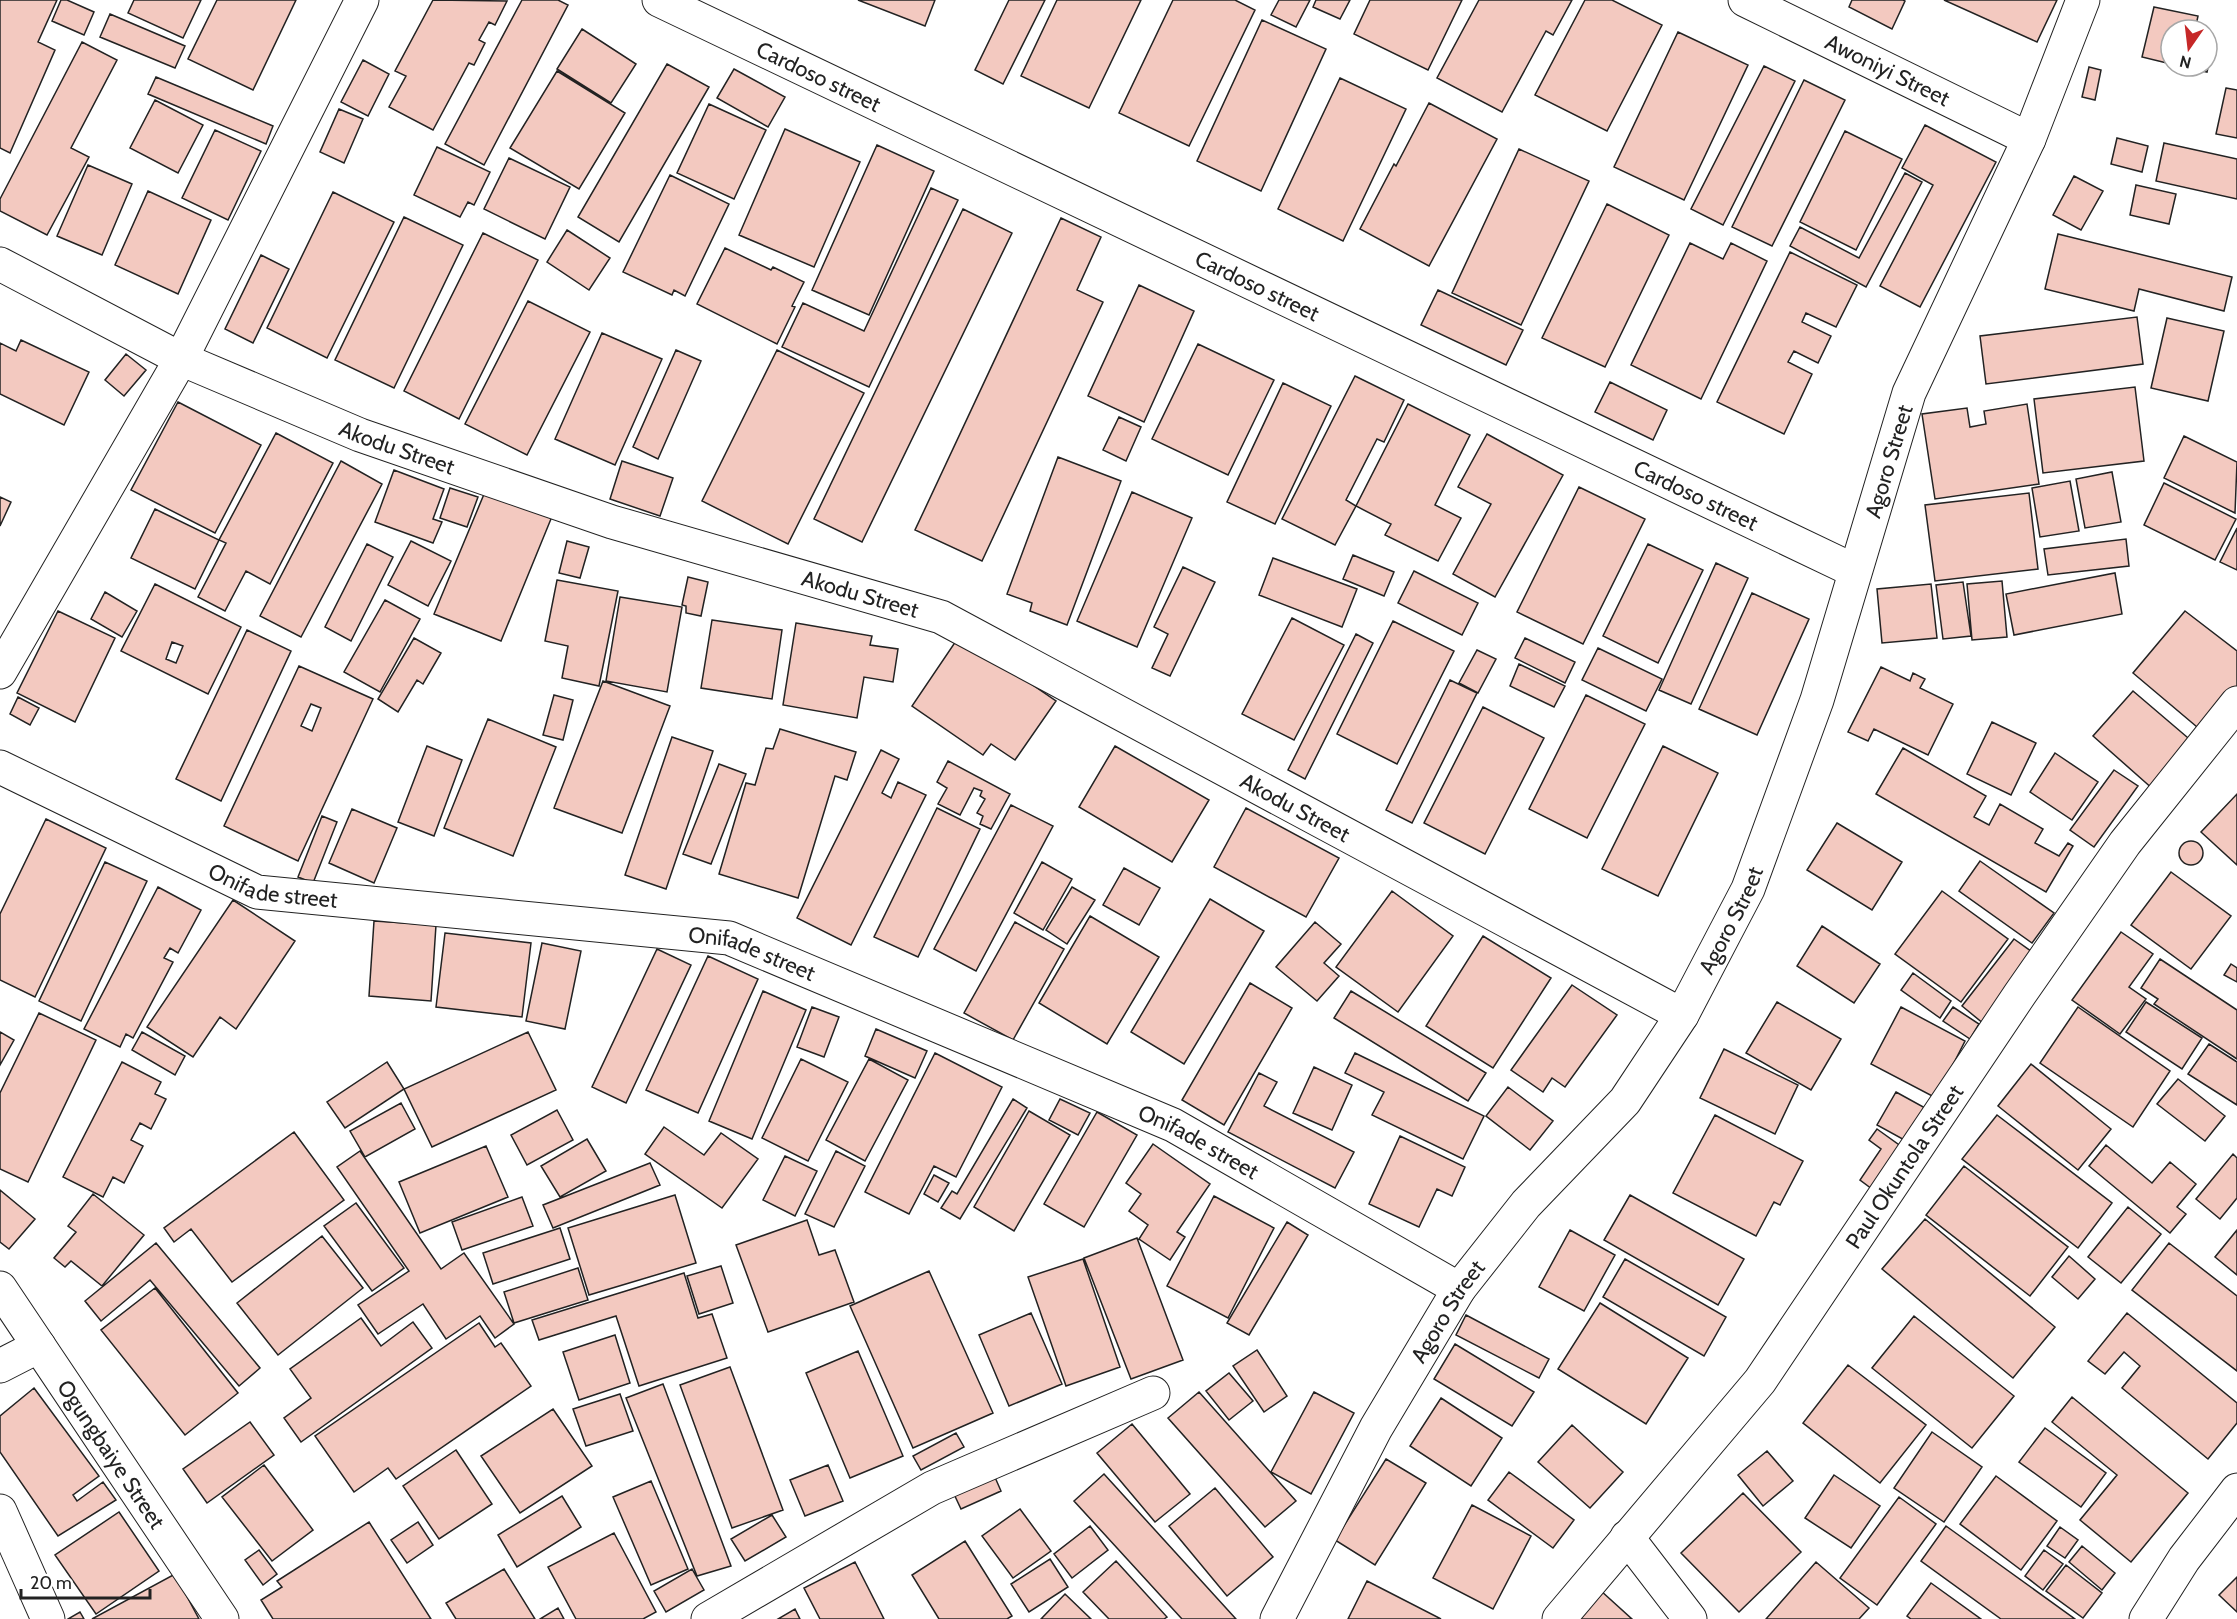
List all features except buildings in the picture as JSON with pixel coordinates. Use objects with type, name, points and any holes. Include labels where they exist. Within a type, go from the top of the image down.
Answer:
[{"type":"street","points":[[0,672],[181,358],[362,0]]},
{"type":"street","name":"Cardoso street","points":[[659,0],[1855,571]]},
{"type":"street","name":"Awoniyi Street","points":[[1746,0],[2029,139]]},
{"type":"street","name":"Agoro Street","points":[[1277,1619],[1376,1428],[1459,1289],[1526,1204],[1624,1101],[1682,1015],[1748,889],[1818,700],[1909,393],[2029,139],[2083,0]]},
{"type":"street","name":"Akodu Street","points":[[0,264],[181,358],[360,435],[612,522],[941,617],[1682,1015]]},
{"type":"street","name":"Paul Okuntola Street","points":[[1559,1619],[1760,1381],[2019,994],[2125,843],[2237,703]]},
{"type":"street","name":"Onifade street","points":[[0,767],[257,892],[729,938],[1173,1125],[1459,1289]]},
{"type":"street","name":"Ogungbaiye Street","points":[[0,1288],[222,1619]]},
{"type":"street","points":[[0,1366],[39,1346]]},
{"type":"street","points":[[708,1619],[932,1488],[1153,1393]]},
{"type":"street","points":[[2146,1619],[2184,1559],[2237,1490]]},
{"type":"street","points":[[0,1511],[48,1619]]},
{"type":"street","points":[[1627,1537],[1690,1619]]}]
